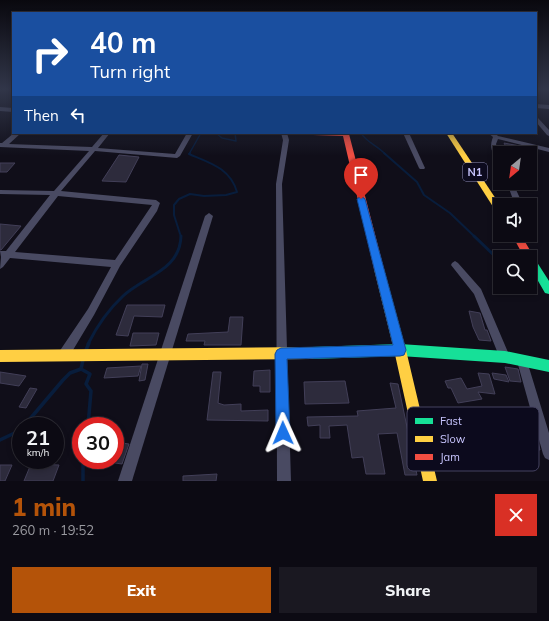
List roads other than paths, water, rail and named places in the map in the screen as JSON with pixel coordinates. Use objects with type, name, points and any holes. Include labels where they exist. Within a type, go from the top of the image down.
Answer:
[{"type":"main road","points":[[346,134],[413,407]]},
{"type":"main road","name":"N1","points":[[450,134],[493,200]]},
{"type":"main road","points":[[520,242],[525,250]]},
{"type":"main road","points":[[537,270],[549,290]]},
{"type":"main road","points":[[0,356],[281,354],[400,350],[505,357],[549,366]]},
{"type":"main road","points":[[428,471],[430,481]]},
{"type":"street","points":[[537,121],[549,124]]},
{"type":"street","points":[[537,121],[549,134]]},
{"type":"street","points":[[1,146],[17,134]]},
{"type":"street","points":[[0,265],[4,254],[105,134]]},
{"type":"street","points":[[1,146],[93,149],[178,156],[189,134]]},
{"type":"street","points":[[284,134],[286,140],[279,184],[284,481]]},
{"type":"street","points":[[406,134],[422,168]]},
{"type":"street","points":[[494,146],[494,135],[549,150]]},
{"type":"street","points":[[0,192],[56,193],[156,203],[154,209],[117,264],[100,292],[91,312],[63,356]]},
{"type":"street","points":[[125,481],[209,216]]},
{"type":"street","points":[[4,254],[117,264]]},
{"type":"street","points":[[455,265],[478,292],[505,357]]},
{"type":"street","points":[[537,268],[549,272]]},
{"type":"street","points":[[522,361],[535,407]]},
{"type":"street","points":[[539,420],[549,454]]},
{"type":"waterway","points":[[189,154],[200,134]]},
{"type":"waterway","points":[[217,134],[222,138],[236,141],[235,134]]},
{"type":"waterway","points":[[362,134],[385,154]]},
{"type":"waterway","points":[[384,153],[417,182],[424,195],[450,213],[475,237]]},
{"type":"waterway","points":[[181,237],[174,215],[174,205],[179,199],[190,194],[204,196],[226,195],[237,192],[230,177],[218,167],[189,154]]},
{"type":"waterway","points":[[474,236],[493,254]]},
{"type":"waterway","points":[[88,344],[104,318],[123,296],[131,289],[160,272],[168,265],[179,248],[181,237]]},
{"type":"waterway","points":[[86,350],[89,343]]},
{"type":"waterway","points":[[81,369],[83,360]]},
{"type":"waterway","points":[[32,417],[70,373],[81,369]]},
{"type":"waterway","points":[[81,369],[90,374],[86,384],[91,391],[89,417]]},
{"type":"waterway","points":[[0,440],[12,434]]},
{"type":"waterway","points":[[83,469],[83,481]]}]
